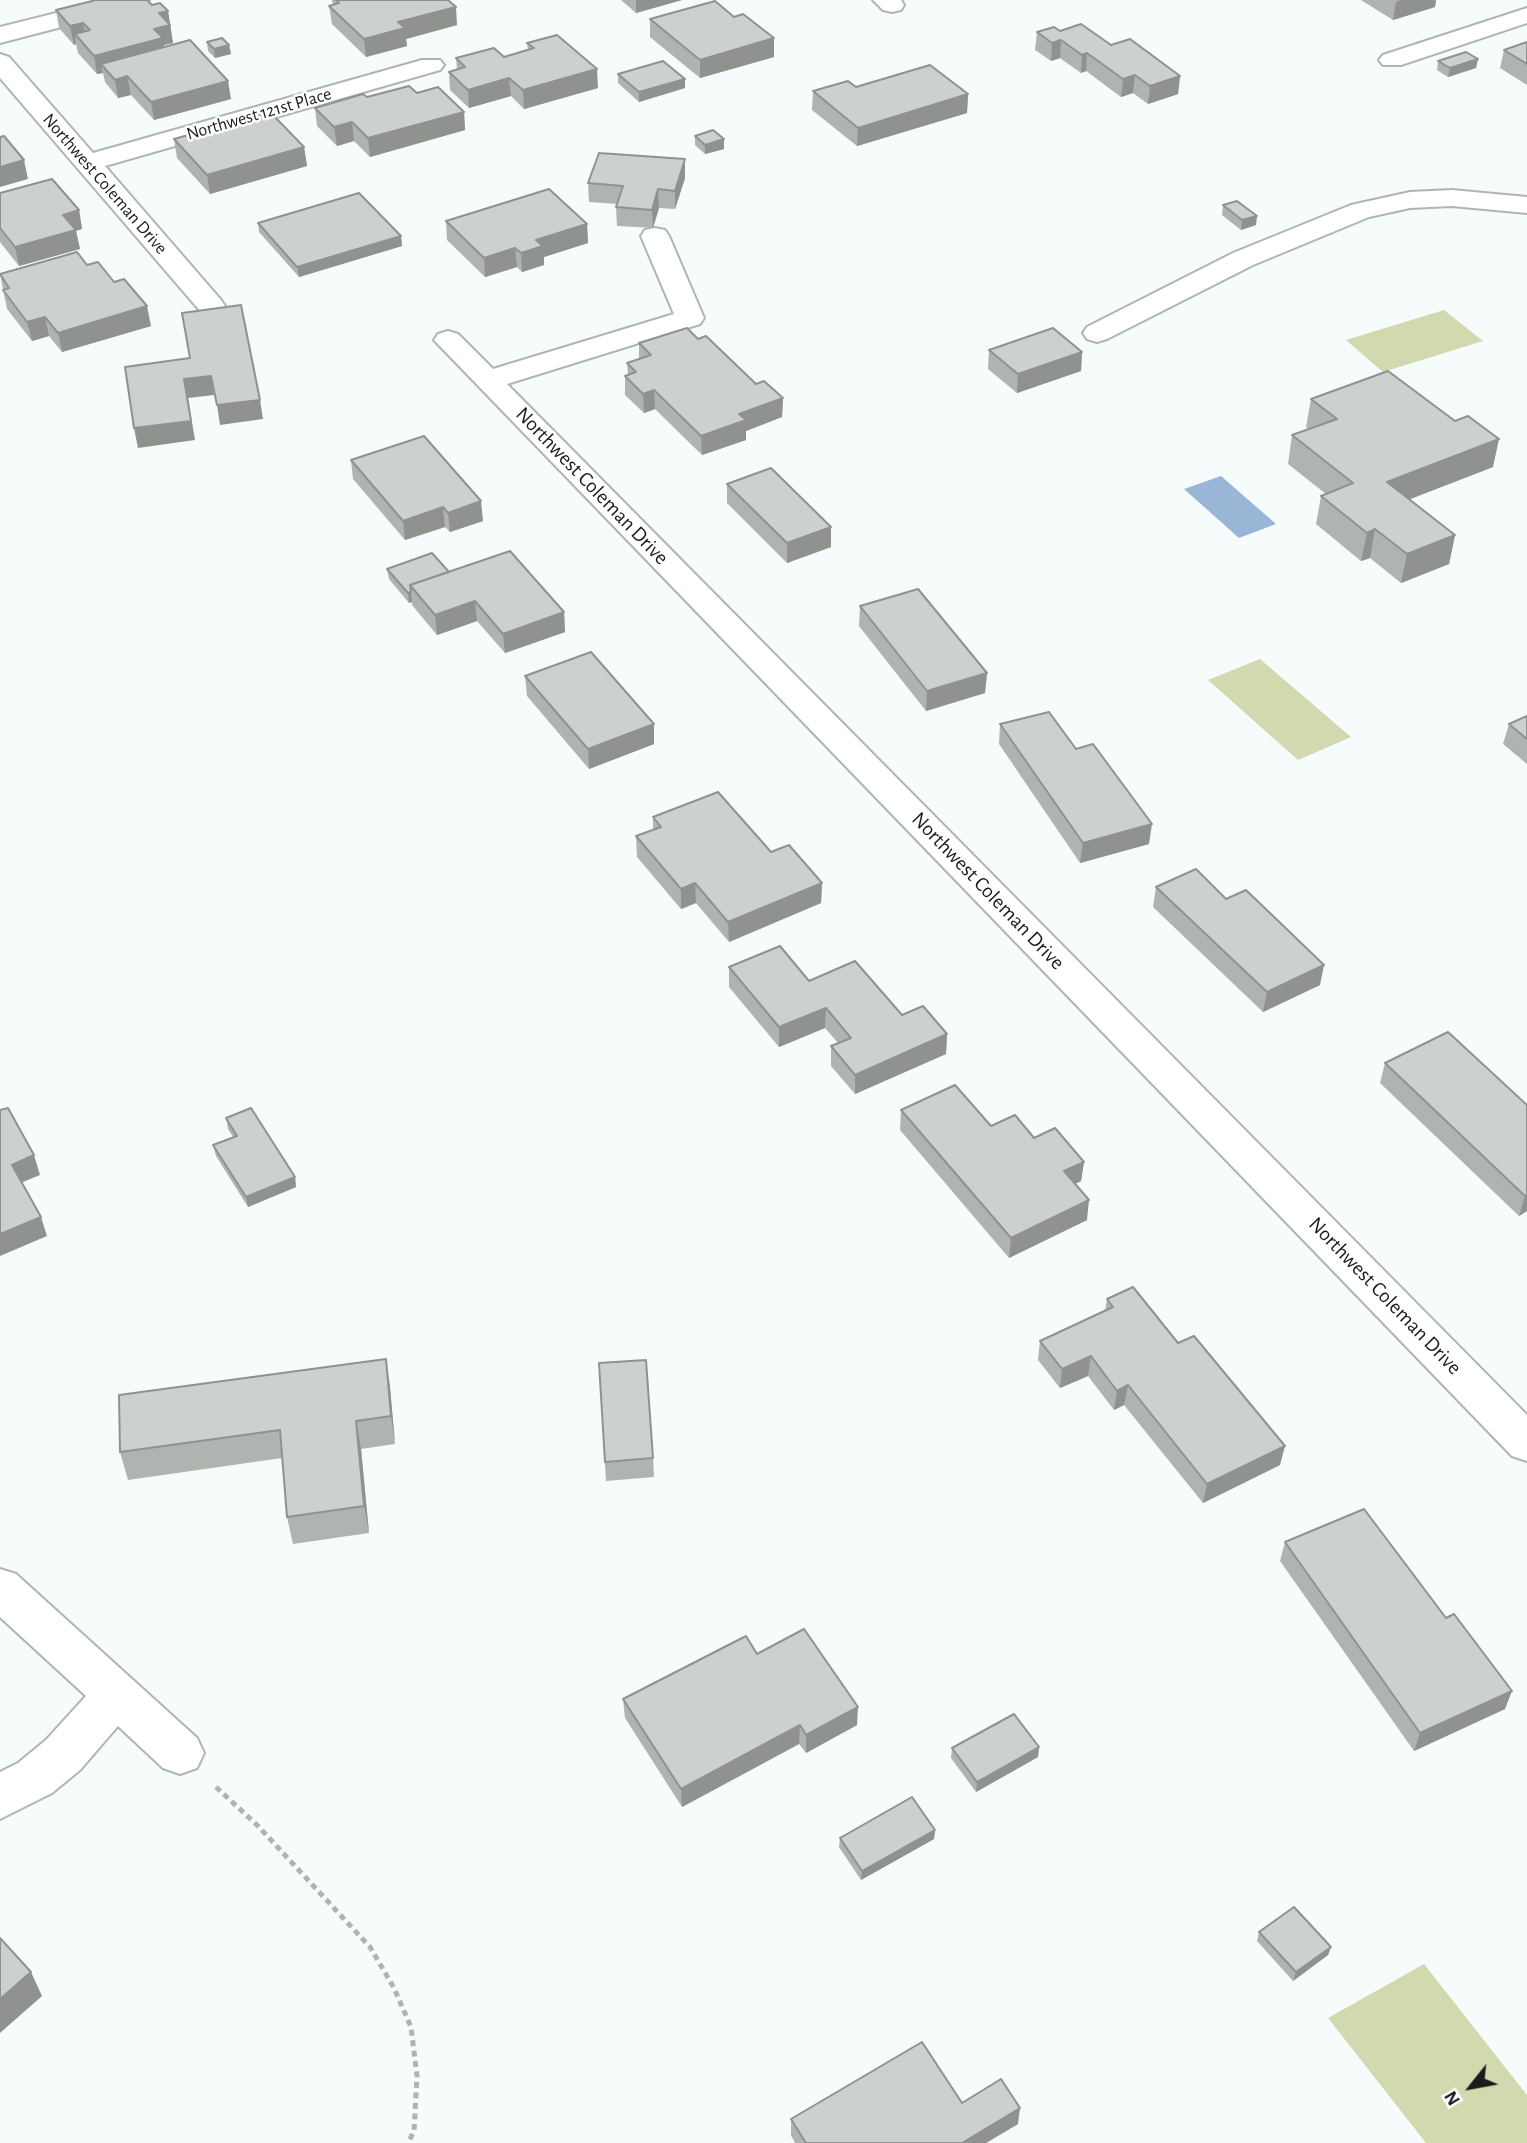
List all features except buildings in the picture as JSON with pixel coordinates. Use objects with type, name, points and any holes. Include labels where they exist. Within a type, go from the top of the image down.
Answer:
[{"type":"street","points":[[0,35],[137,0]]},
{"type":"street","points":[[1392,60],[1527,15]]},
{"type":"street","name":"Northwest Coleman Drive","points":[[0,62],[211,306]]},
{"type":"street","name":"Northwest 121st Place","points":[[87,163],[431,65]]},
{"type":"street","points":[[1097,333],[1242,259],[1361,211],[1410,200],[1452,198],[1527,205]]},
{"type":"street","points":[[488,380],[690,318],[655,236]]},
{"type":"street","name":"Northwest Coleman Drive","points":[[448,340],[1527,1443]]},
{"type":"street","points":[[0,1588],[180,1753]]},
{"type":"street","points":[[0,1797],[35,1778],[64,1755],[116,1695]]},
{"type":"path","points":[[180,1753],[258,1826],[370,1947],[394,1987],[411,2026],[417,2076],[414,2131],[408,2143]]},
{"type":"green space","points":[[1444,310],[1483,341],[1383,372],[1346,340]]},
{"type":"green space","points":[[1260,659],[1351,737],[1298,760],[1208,680]]},
{"type":"green space","points":[[1424,1964],[1527,2095],[1527,2143],[1426,2143],[1328,2018]]},
{"type":"water","points":[[1221,476],[1276,524],[1239,538],[1184,489]]}]
